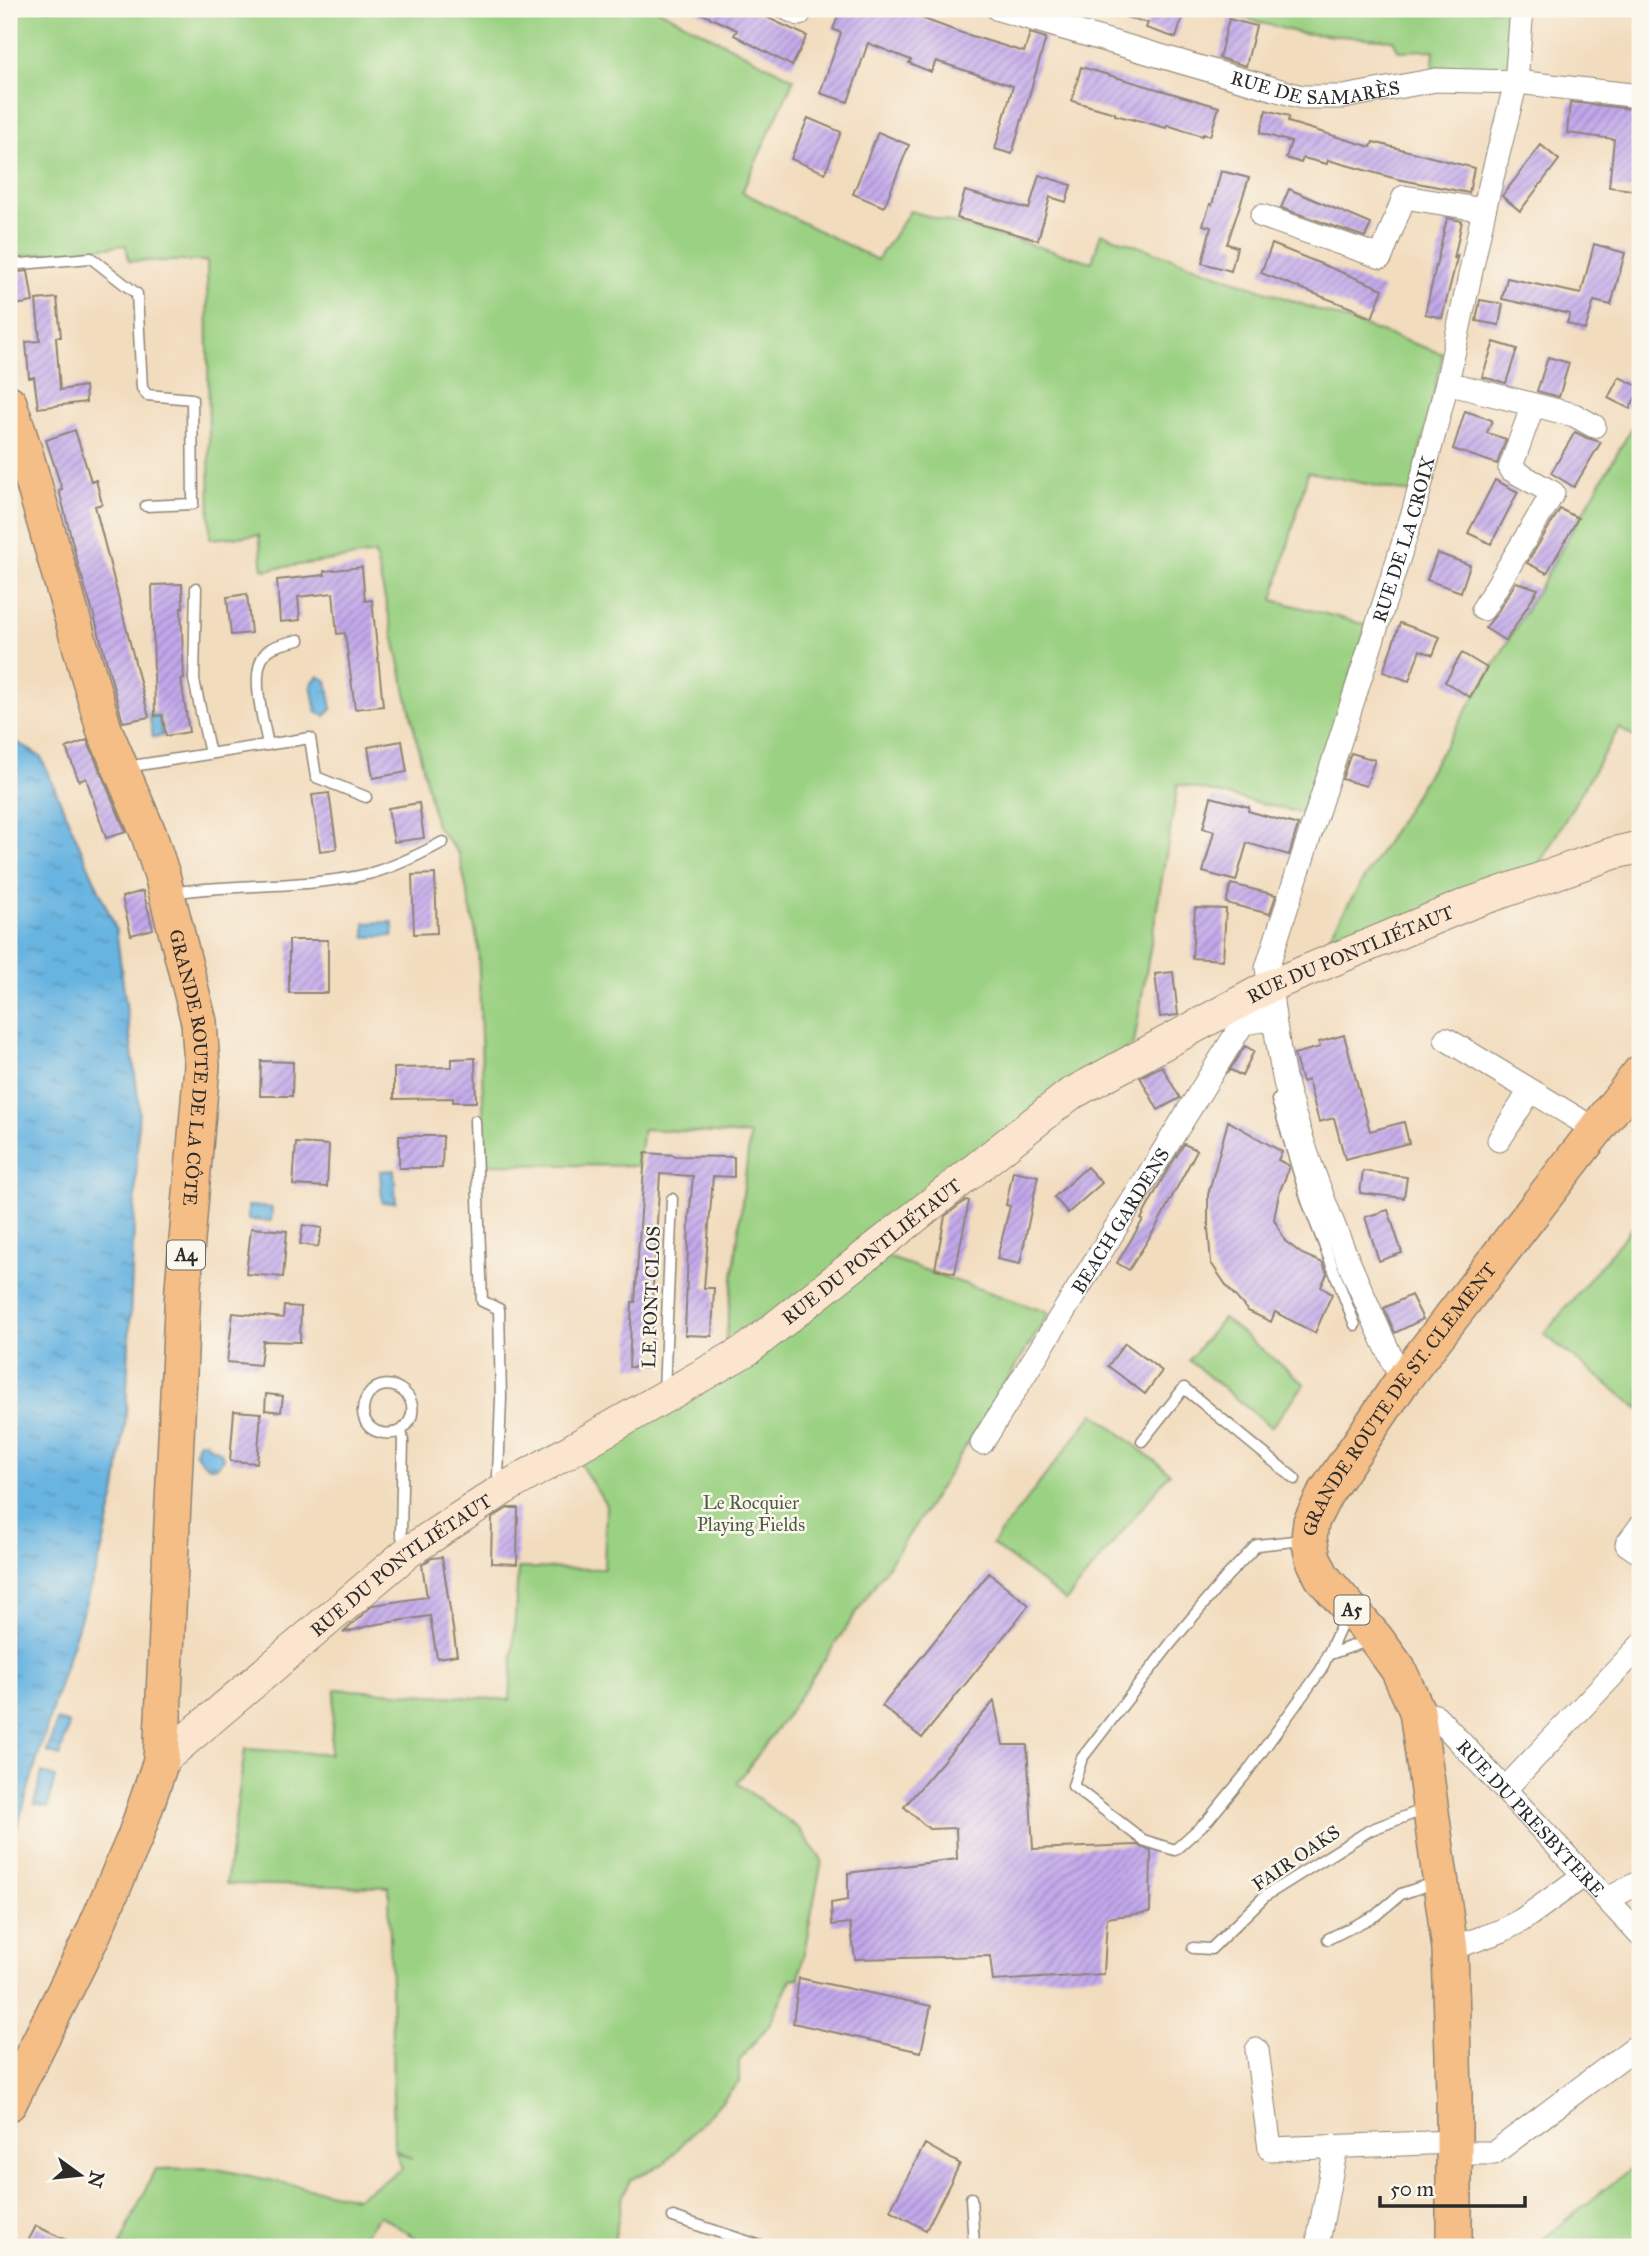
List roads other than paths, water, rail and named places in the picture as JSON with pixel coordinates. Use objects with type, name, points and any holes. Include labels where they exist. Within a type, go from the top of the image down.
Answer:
[{"type":"main road","name":"GRANDE ROUTE DE LA CÔTE","points":[[9,403],[104,729],[149,835],[166,893],[200,1022],[202,1066],[183,1287],[161,1761],[135,1837],[93,1934],[9,2103]]},
{"type":"main road","name":"RUE DU PONTLIÉTAUT","points":[[161,1761],[408,1552],[505,1488],[748,1349],[1069,1095],[1270,986],[1468,905],[1614,853],[1640,847]]},
{"type":"main road","name":"GRANDE ROUTE DE ST. CLEMENT","points":[[1454,2247],[1450,1949],[1417,1711],[1398,1669],[1376,1639],[1322,1577],[1313,1558],[1309,1539],[1311,1522],[1325,1494],[1402,1381],[1640,1073]]},
{"type":"street","name":"RUE DE SAMARÈS","points":[[998,9],[1302,97],[1343,97],[1436,80],[1516,82],[1640,96]]},
{"type":"street","name":"RUE DE LA CROIX","points":[[1402,1381],[1321,1195],[1288,1092],[1267,968],[1415,510],[1516,82],[1522,9]]},
{"type":"street","points":[[1262,216],[1381,257],[1404,197],[1484,210]]},
{"type":"street","points":[[1447,383],[1574,415],[1594,426]]},
{"type":"street","points":[[1483,609],[1553,493],[1510,469],[1533,405]]},
{"type":"street","name":"BEACH GARDENS","points":[[982,1443],[1243,1023],[1274,1021]]},
{"type":"street","points":[[1446,1039],[1596,1130]]},
{"type":"street","points":[[1499,1140],[1530,1091]]},
{"type":"street","points":[[1640,1527],[1627,1544],[1640,1553]]},
{"type":"street","points":[[1505,1789],[1640,1646]]},
{"type":"street","name":"RUE DU PRESBYTERE","points":[[1417,1711],[1436,1716],[1640,1935]]},
{"type":"street","points":[[1450,1949],[1501,1931],[1522,1920],[1583,1876]]},
{"type":"street","points":[[1608,1899],[1640,1882]]},
{"type":"street","points":[[1257,2050],[1270,2150],[1454,2147],[1494,2152],[1634,2048]]},
{"type":"street","points":[[1317,2247],[1336,2147]]},
{"type":"lane","points":[[9,265],[91,258],[137,294],[142,388],[148,396],[192,399],[194,504],[146,506]]},
{"type":"lane","points":[[196,588],[194,680],[210,754]]},
{"type":"lane","points":[[268,745],[258,688],[259,663],[270,649],[299,639]]},
{"type":"lane","points":[[122,768],[310,738],[316,778],[366,797]]},
{"type":"lane","points":[[166,893],[300,884],[368,874],[405,862],[443,842]]},
{"type":"lane","points":[[1288,1092],[1276,1100],[1307,1201],[1355,1325]]},
{"type":"lane","points":[[475,1121],[482,1301],[499,1308],[501,1398],[498,1476],[505,1488]]},
{"type":"lane","name":"LE PONT CLOS","points":[[664,1397],[672,1199]]},
{"type":"lane","points":[[401,1431],[379,1433],[369,1426],[364,1417],[365,1401],[370,1392],[380,1386],[393,1385],[400,1388],[410,1399],[410,1420],[401,1431],[401,1533],[408,1552]]},
{"type":"lane","points":[[1142,1441],[1184,1388],[1295,1479]]},
{"type":"lane","points":[[1309,1539],[1257,1545],[1227,1576],[1171,1643],[1082,1759],[1073,1786],[1143,1840],[1175,1850],[1208,1820],[1245,1775],[1321,1670],[1349,1607]]},
{"type":"lane","points":[[1327,1655],[1376,1639]]},
{"type":"lane","name":"FAIR OAKS","points":[[1193,1948],[1211,1950],[1265,1896],[1370,1830],[1429,1808]]},
{"type":"lane","points":[[1328,1939],[1376,1915],[1401,1894],[1440,1881]]},
{"type":"lane","points":[[971,2198],[974,2245],[977,2247]]},
{"type":"lane","points":[[673,2217],[764,2247]]},
{"type":"water","points":[[318,676],[327,681],[332,709],[325,716],[316,712],[311,684]]},
{"type":"water","points":[[159,713],[163,736],[153,737],[149,715]]},
{"type":"water","points":[[9,737],[41,757],[116,929],[139,1105],[126,1416],[116,1490],[101,1554],[9,1855]]},
{"type":"water","points":[[393,922],[393,936],[365,937],[365,923]]},
{"type":"water","points":[[394,1170],[396,1202],[382,1203],[380,1171]]},
{"type":"water","points":[[248,1206],[272,1208],[271,1221],[248,1220]]},
{"type":"water","points":[[199,1441],[205,1441],[210,1447],[220,1451],[223,1457],[221,1463],[209,1466],[197,1456],[195,1451]]},
{"type":"water","points":[[57,1720],[69,1724],[60,1756],[47,1752]]},
{"type":"water","points":[[42,1773],[55,1777],[48,1807],[34,1804]]},
{"type":"park label","name":"Le Rocquier Playing Fields","points":[[751,1513]]}]
